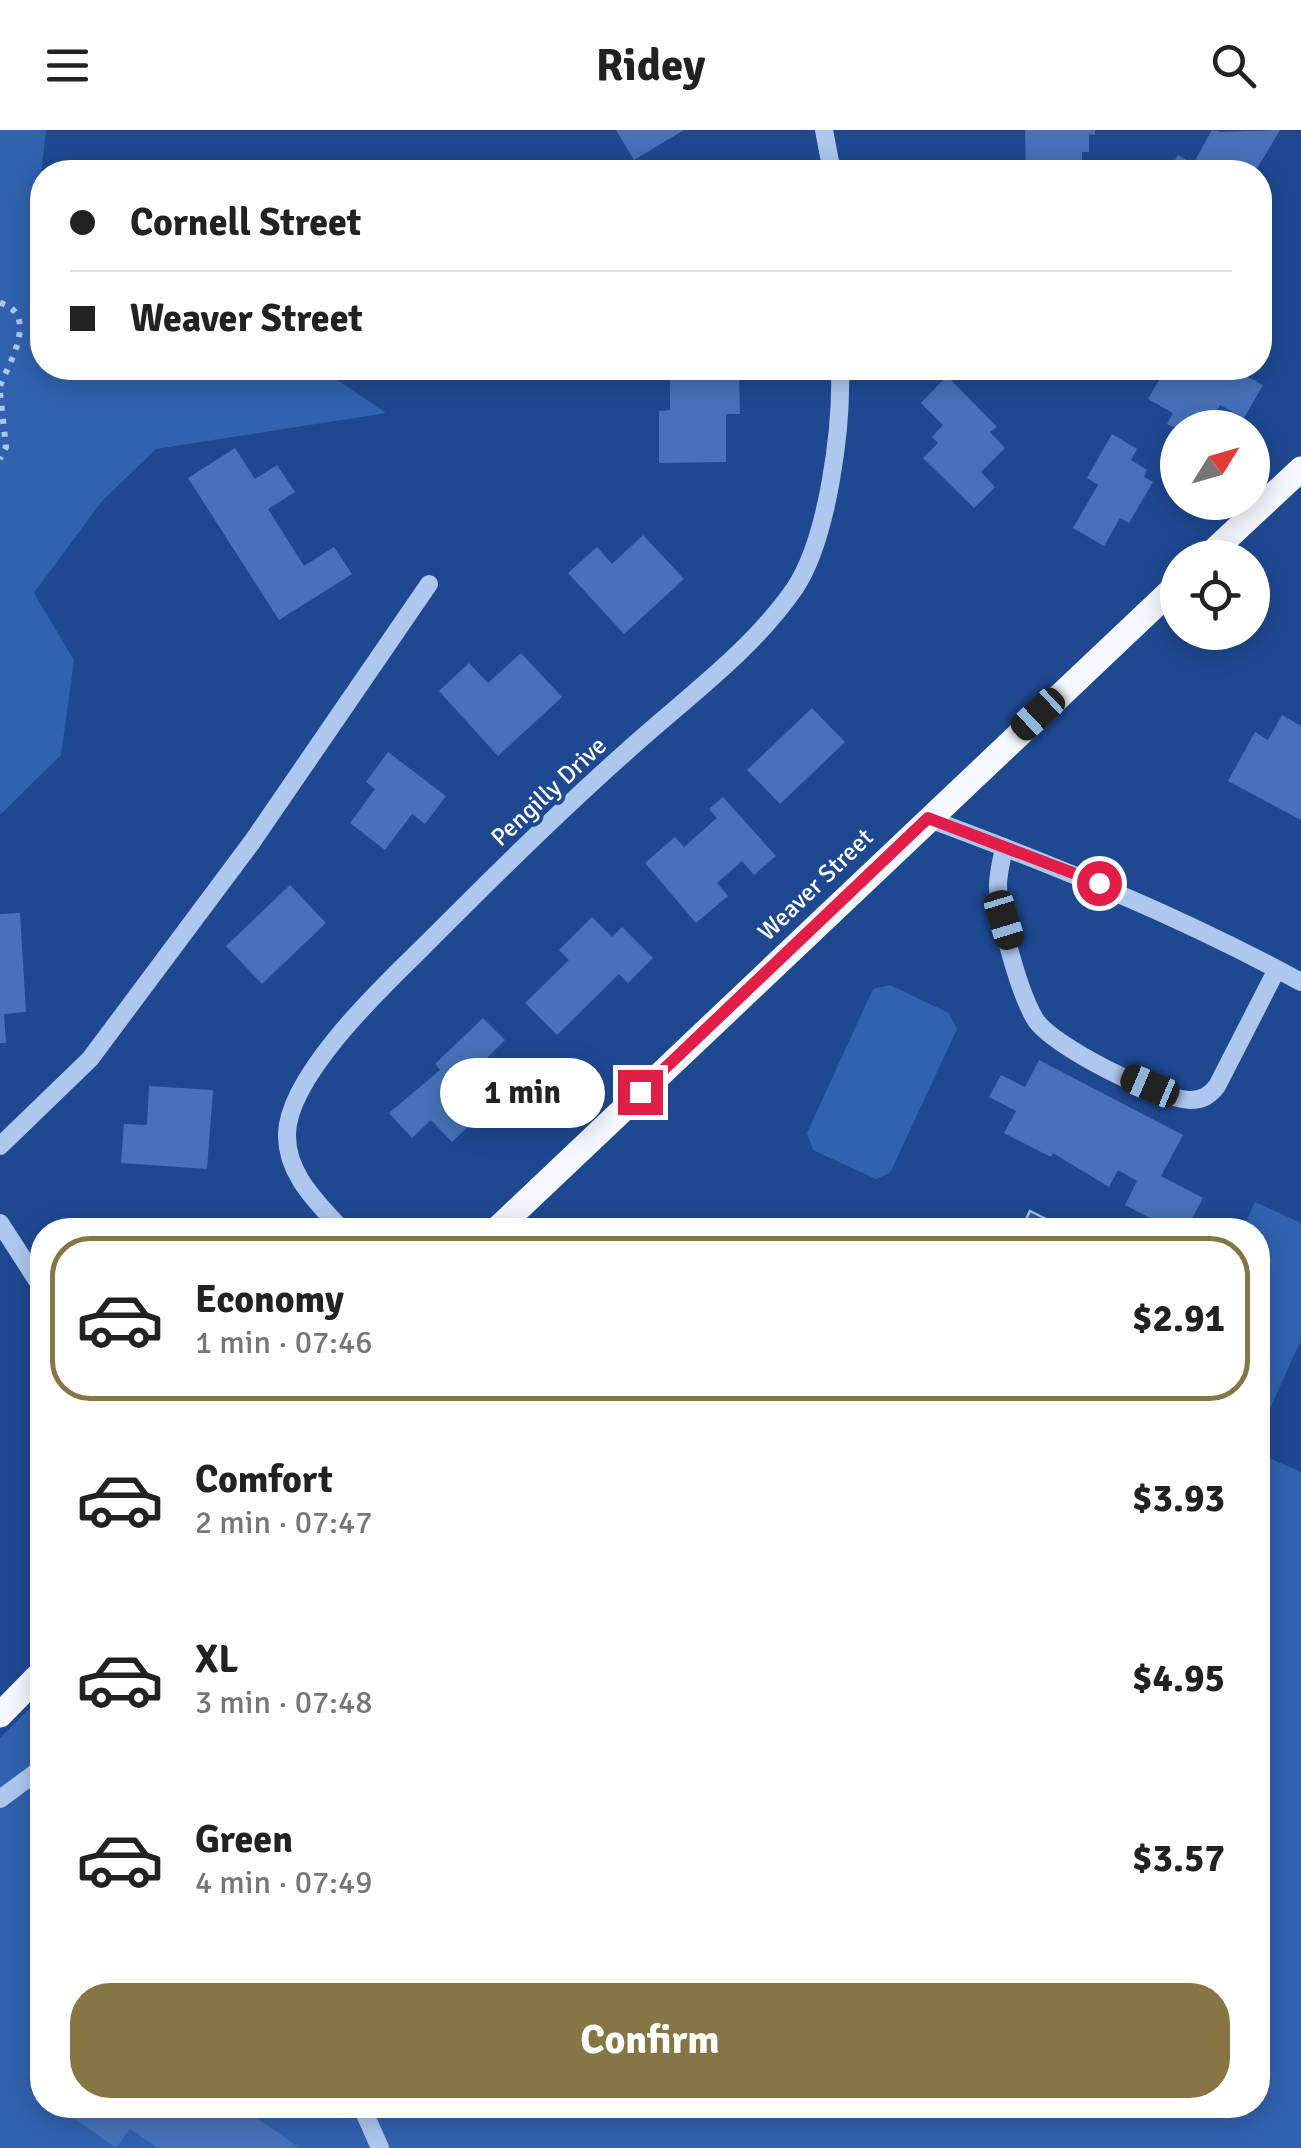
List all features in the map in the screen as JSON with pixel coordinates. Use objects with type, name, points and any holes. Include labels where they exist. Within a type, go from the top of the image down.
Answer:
[{"type":"main road","points":[[1225,540],[1301,469]]},
{"type":"main road","name":"Weaver Street","points":[[509,1218],[1160,601]]},
{"type":"main road","points":[[0,1714],[30,1684]]},
{"type":"street","points":[[824,130],[830,160]]},
{"type":"street","name":"Pengilly Drive","points":[[331,1218],[300,1184],[287,1136],[291,1112],[305,1084],[354,1016],[558,812],[765,627],[812,557],[828,501],[839,380]]},
{"type":"street","points":[[0,1146],[90,1059],[252,842],[429,584]]},
{"type":"street","points":[[928,818],[1099,883],[1301,982]]},
{"type":"street","points":[[1004,847],[998,886],[1032,1013],[1053,1038],[1102,1066],[1176,1097],[1194,1100],[1208,1096],[1277,969]]},
{"type":"street","points":[[0,1223],[30,1269]]},
{"type":"street","points":[[0,1799],[30,1777]]},
{"type":"street","points":[[366,2118],[380,2148]]},
{"type":"path","points":[[0,303],[8,305],[19,320],[22,336],[0,390],[6,446],[0,459]]},
{"type":"shaded area","points":[[0,130],[46,130],[43,160],[30,160],[30,380],[338,380],[386,413],[156,449],[102,501],[34,593],[74,660],[61,755],[0,815]]},
{"type":"shaded area","points":[[890,985],[949,1013],[957,1029],[890,1173],[876,1179],[813,1150],[807,1133],[873,989]]},
{"type":"shaded area","points":[[1255,1202],[1301,1223],[1301,1340],[1270,1409],[1270,1218],[1248,1218]]},
{"type":"shaded area","points":[[1270,1458],[1301,1472],[1301,2148],[0,2148],[0,1738],[30,1708],[30,2118],[1270,2118]]},
{"type":"building","points":[[616,130],[684,130],[634,160]]},
{"type":"building","points":[[1025,130],[1095,130],[1095,135],[1089,134],[1089,152],[1082,152],[1082,160],[1026,160]]},
{"type":"building","points":[[1212,130],[1280,130],[1262,160],[1195,160]]},
{"type":"building","points":[[670,380],[739,380],[740,414],[726,414],[726,462],[659,463],[659,411],[670,410]]},
{"type":"building","points":[[943,380],[951,380],[997,427],[990,432],[1005,448],[981,472],[995,487],[974,508],[923,458],[938,443],[932,437],[943,425],[921,403]]},
{"type":"building","points":[[1159,380],[1254,380],[1263,385],[1249,410],[1229,410],[1220,405],[1217,410],[1168,410],[1148,399]]},
{"type":"building","points":[[1112,434],[1137,449],[1131,460],[1147,470],[1144,477],[1153,482],[1129,523],[1120,518],[1104,546],[1073,528],[1098,485],[1087,478]]},
{"type":"building","points":[[235,448],[255,479],[277,465],[295,492],[268,509],[304,566],[334,547],[352,574],[279,620],[188,478]]},
{"type":"building","points":[[643,535],[684,579],[624,634],[568,573],[597,547],[612,564]]},
{"type":"building","points":[[521,653],[562,697],[498,756],[439,691],[469,663],[488,683]]},
{"type":"building","points":[[812,708],[845,742],[780,804],[747,770]]},
{"type":"building","points":[[1282,715],[1301,726],[1301,820],[1228,781],[1255,732],[1268,740]]},
{"type":"building","points":[[388,752],[446,796],[425,824],[412,814],[385,850],[350,823],[375,789],[366,782]]},
{"type":"building","points":[[723,797],[776,856],[754,875],[742,861],[717,883],[728,896],[696,923],[645,863],[675,837],[684,847],[717,818],[709,809]]},
{"type":"building","points":[[290,885],[326,923],[262,984],[226,946]]},
{"type":"building","points":[[20,913],[26,1012],[4,1014],[6,1043],[0,1043],[0,914]]},
{"type":"building","points":[[592,917],[612,937],[622,927],[653,958],[628,983],[619,974],[557,1035],[525,1003],[569,960],[559,950]]},
{"type":"building","points":[[483,1018],[505,1040],[483,1062],[508,1088],[452,1142],[431,1120],[412,1138],[389,1113],[440,1070],[435,1064]]},
{"type":"building","points":[[1039,1060],[1183,1135],[1161,1176],[1203,1198],[1192,1218],[1150,1218],[1125,1205],[1137,1181],[1118,1170],[1109,1187],[1053,1153],[1051,1157],[1004,1133],[1016,1111],[989,1097],[1001,1075],[1025,1087]]},
{"type":"building","points":[[149,1086],[213,1090],[207,1169],[121,1163],[124,1124],[147,1125]]},
{"type":"building","points":[[73,2118],[256,2118],[300,2148],[158,2148],[130,2129],[116,2148]]},
{"type":"route","points":[[640,1092],[928,818],[1099,883]]}]
